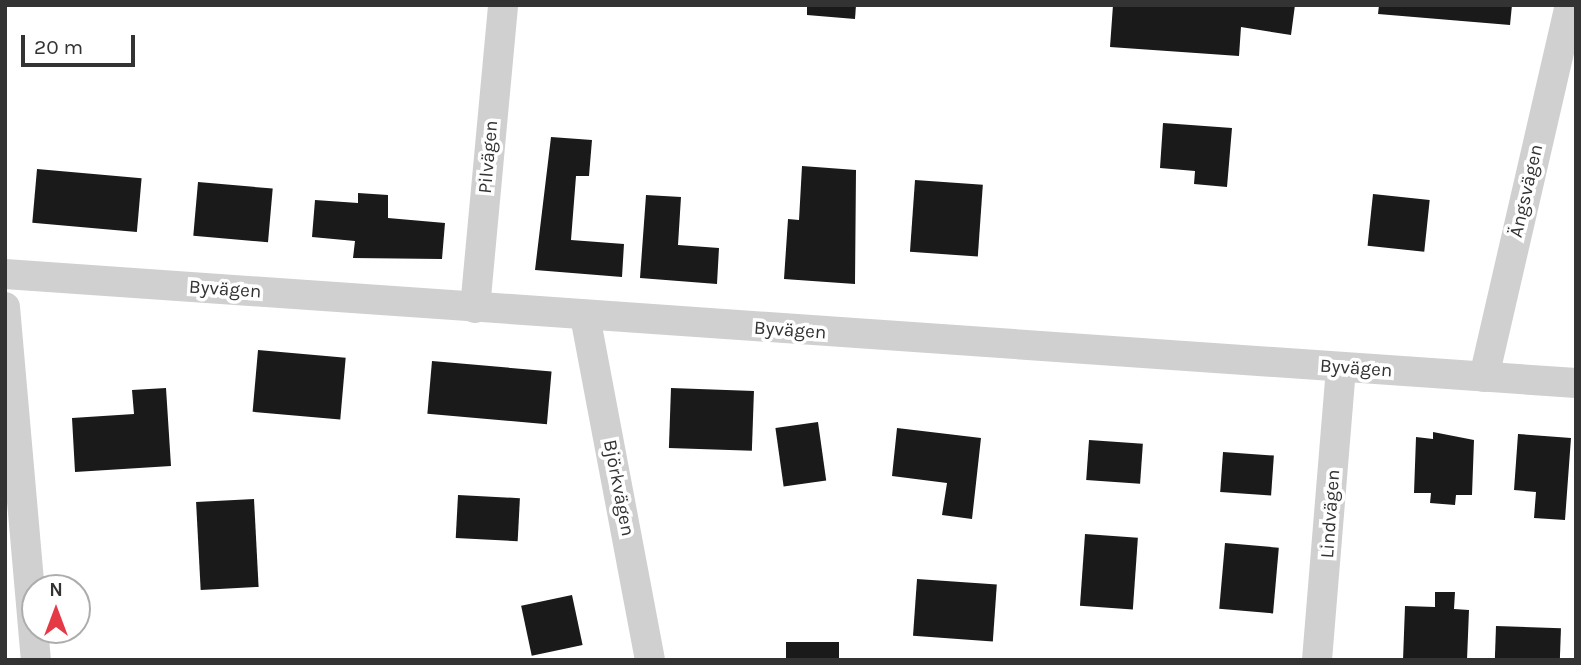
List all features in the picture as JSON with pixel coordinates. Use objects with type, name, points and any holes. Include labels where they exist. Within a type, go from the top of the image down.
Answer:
[{"type":"street","name":"Pilvägen","points":[[475,308],[503,5]]},
{"type":"street","name":"Ängsvägen","points":[[1484,377],[1570,5]]},
{"type":"street","name":"Byvägen","points":[[5,274],[1341,369],[1576,383]]},
{"type":"street","points":[[5,307],[36,660]]},
{"type":"street","name":"Björkvägen","points":[[585,316],[650,660]]},
{"type":"street","name":"Lindvägen","points":[[1317,660],[1341,369]]},
{"type":"building","points":[[807,5],[856,5],[855,19],[807,15]]},
{"type":"building","points":[[1113,5],[1295,5],[1291,35],[1241,27],[1239,56],[1110,47]]},
{"type":"building","points":[[1379,5],[1512,5],[1510,25],[1378,14]]},
{"type":"building","points":[[1163,123],[1232,128],[1227,187],[1194,184],[1195,171],[1160,168]]},
{"type":"building","points":[[551,137],[592,140],[589,176],[576,176],[571,240],[624,244],[622,277],[535,270]]},
{"type":"building","points":[[802,166],[856,170],[855,284],[784,279],[788,219],[799,220]]},
{"type":"building","points":[[37,169],[142,178],[137,232],[32,223]]},
{"type":"building","points":[[915,180],[983,185],[978,257],[910,252]]},
{"type":"building","points":[[198,182],[273,189],[268,242],[193,236]]},
{"type":"building","points":[[358,193],[388,195],[388,218],[445,223],[442,259],[353,258],[355,241],[312,237],[315,200],[358,203]]},
{"type":"building","points":[[1373,194],[1430,200],[1424,252],[1368,246]]},
{"type":"building","points":[[646,195],[681,197],[678,245],[719,248],[717,284],[640,278]]},
{"type":"building","points":[[258,350],[346,358],[340,419],[253,412]]},
{"type":"building","points":[[432,361],[552,371],[547,424],[427,414]]},
{"type":"building","points":[[166,388],[171,466],[75,472],[72,418],[134,414],[132,390]]},
{"type":"building","points":[[671,388],[754,391],[752,451],[669,448]]},
{"type":"building","points":[[818,422],[826,480],[784,486],[775,428]]},
{"type":"building","points":[[897,428],[981,438],[972,519],[942,515],[947,483],[892,476]]},
{"type":"building","points":[[1433,432],[1474,440],[1472,495],[1456,495],[1455,505],[1430,503],[1431,493],[1414,493],[1416,437],[1433,439]]},
{"type":"building","points":[[1518,434],[1571,438],[1565,520],[1534,518],[1536,492],[1514,490]]},
{"type":"building","points":[[1089,440],[1143,444],[1140,484],[1086,480]]},
{"type":"building","points":[[1223,452],[1274,456],[1271,495],[1220,492]]},
{"type":"building","points":[[458,495],[520,498],[518,541],[456,538]]},
{"type":"building","points":[[254,499],[259,587],[201,590],[196,502]]},
{"type":"building","points":[[1085,534],[1138,538],[1133,610],[1080,606]]},
{"type":"building","points":[[1225,543],[1279,548],[1273,613],[1219,609]]},
{"type":"building","points":[[917,579],[997,585],[993,641],[913,636]]},
{"type":"building","points":[[1435,592],[1455,592],[1454,609],[1469,610],[1467,660],[1403,660],[1405,606],[1435,607]]},
{"type":"building","points":[[572,595],[583,645],[532,656],[521,606]]},
{"type":"building","points":[[1496,626],[1561,628],[1560,660],[1495,660]]},
{"type":"building","points":[[786,642],[839,642],[839,660],[786,660]]}]
